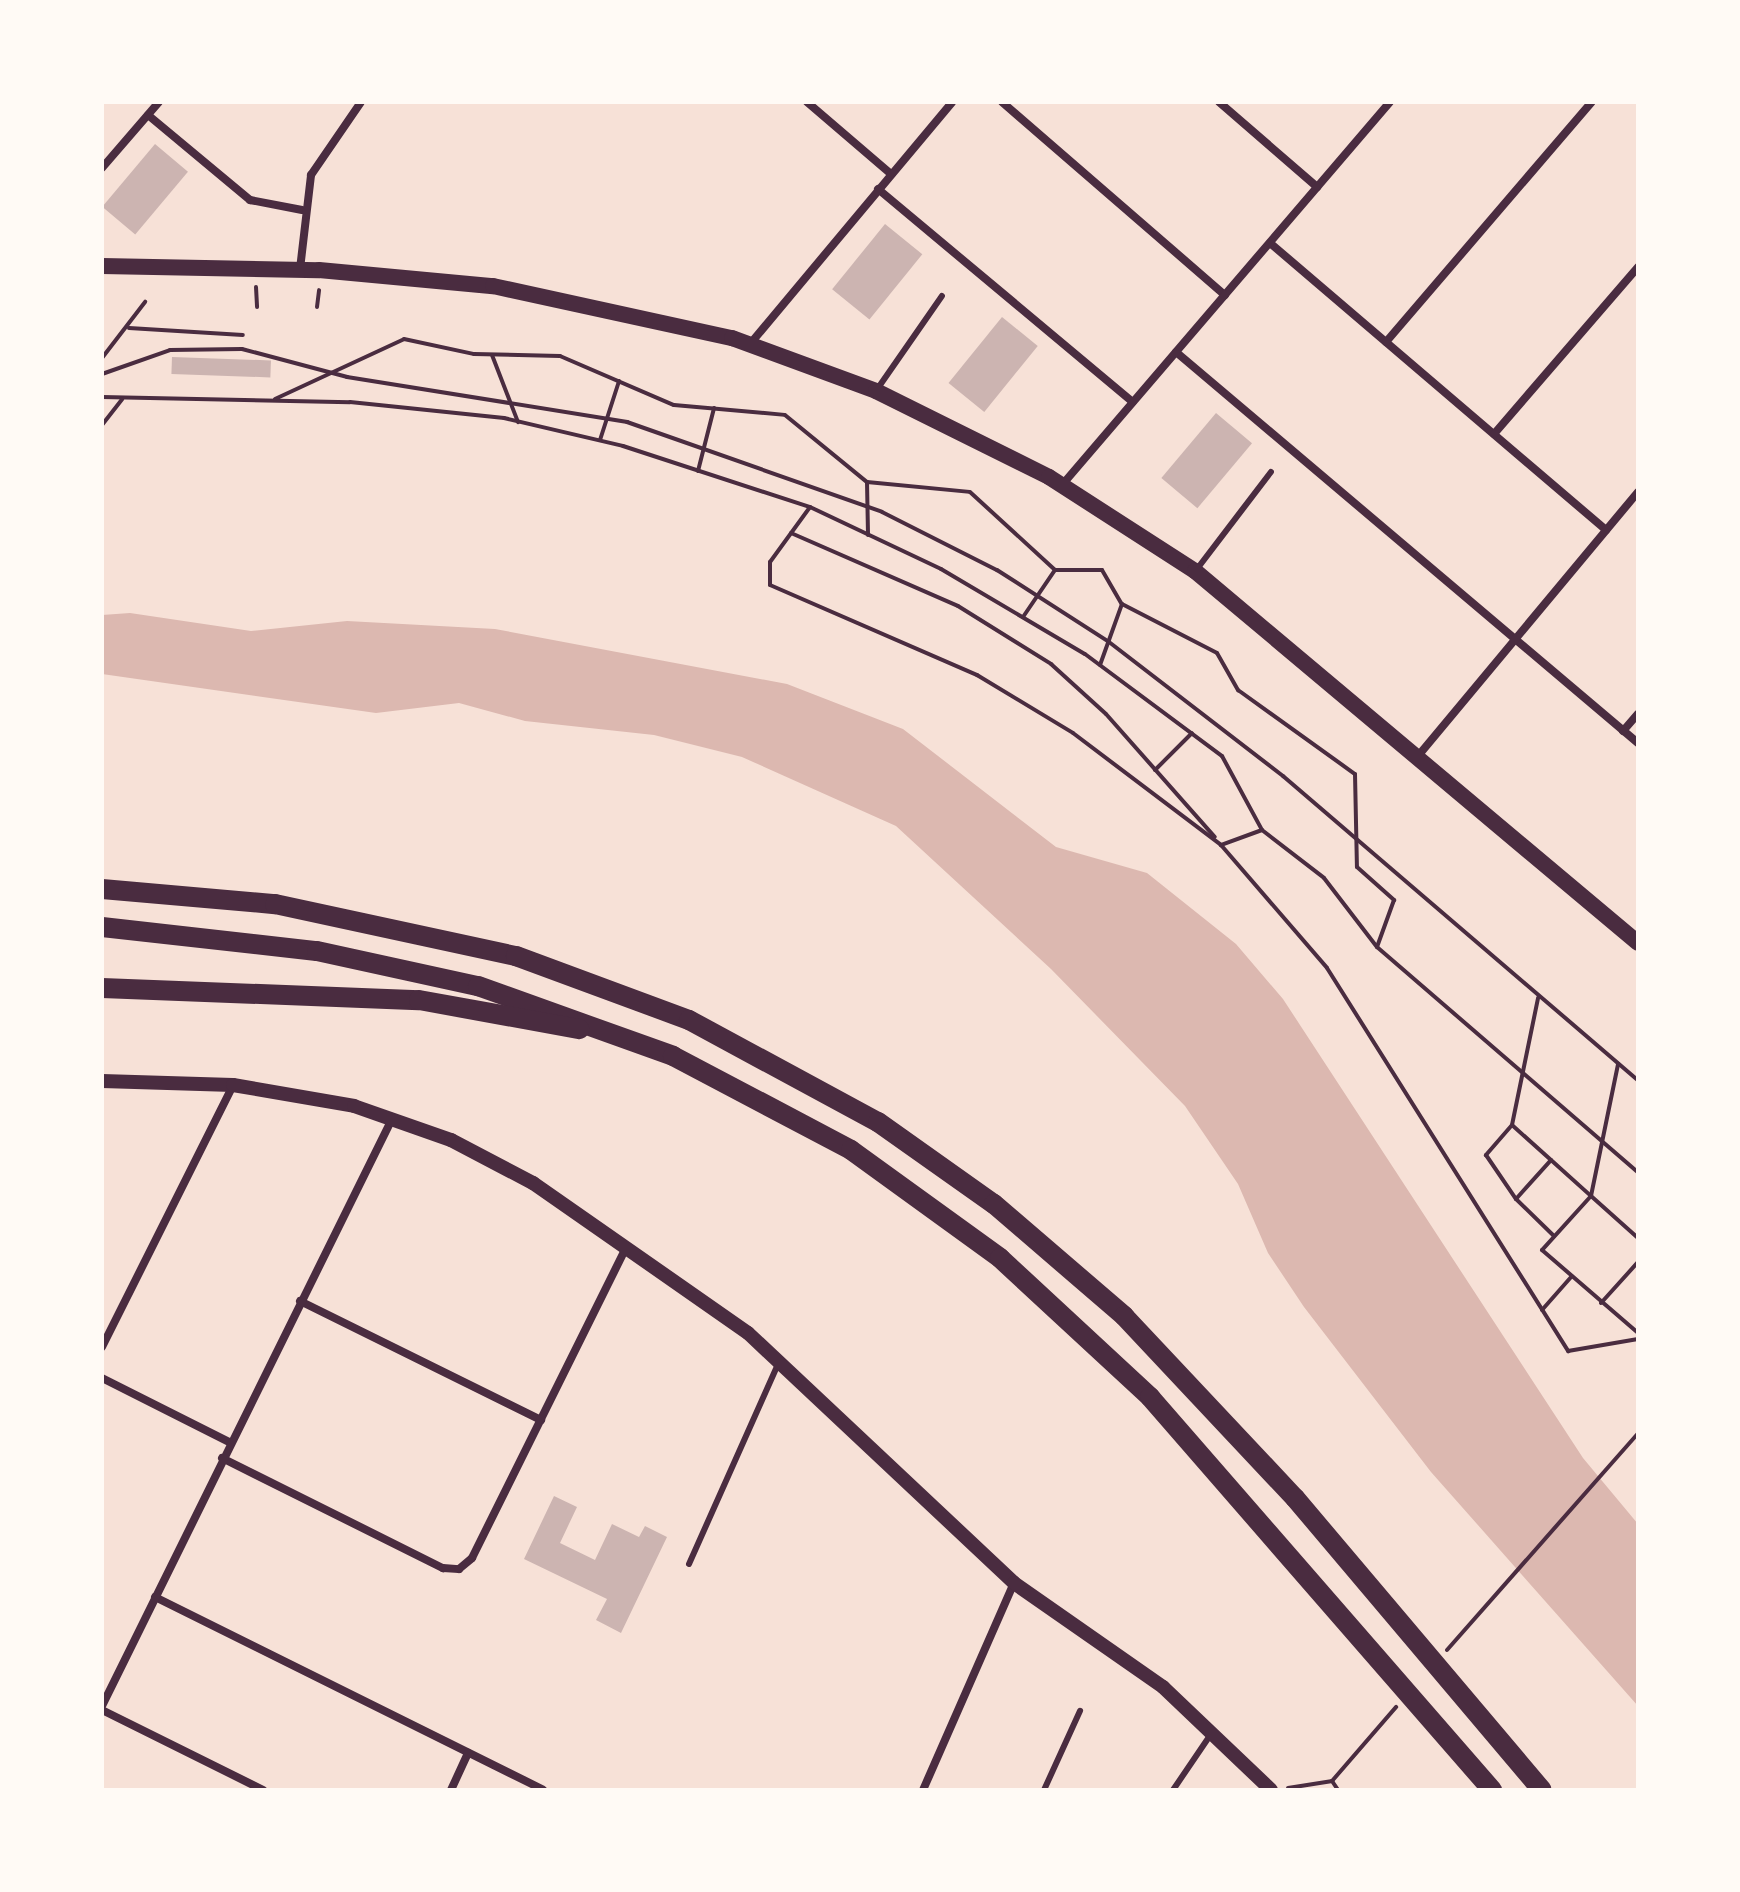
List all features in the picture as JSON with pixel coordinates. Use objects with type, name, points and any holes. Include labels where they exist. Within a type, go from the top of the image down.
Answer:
[{"type":"highway","points":[[102,878],[177,894],[376,922],[587,979],[734,1042],[898,1135],[1003,1211],[1150,1344],[1295,1498],[1542,1790]]},
{"type":"highway","points":[[102,889],[177,894]]},
{"type":"highway","points":[[102,927],[380,962],[494,990],[632,1038],[820,1132],[1010,1267],[1177,1426],[1492,1790]]},
{"type":"highway","points":[[102,988],[419,1000],[632,1038]]},
{"type":"main road","points":[[102,266],[300,270],[493,286],[750,344],[876,391],[1062,485],[1195,571],[1636,938]]},
{"type":"street","points":[[102,168],[159,102]]},
{"type":"street","points":[[300,270],[302,210],[316,164],[361,102]]},
{"type":"street","points":[[807,102],[891,174]]},
{"type":"street","points":[[750,344],[952,102]]},
{"type":"street","points":[[1002,102],[1225,295]]},
{"type":"street","points":[[1219,102],[1317,187]]},
{"type":"street","points":[[1062,485],[1390,102]]},
{"type":"street","points":[[1386,342],[1592,102]]},
{"type":"street","points":[[148,115],[250,200],[302,210]]},
{"type":"street","points":[[878,189],[1133,402]]},
{"type":"street","points":[[1270,243],[1606,530]]},
{"type":"street","points":[[1494,434],[1638,267]]},
{"type":"street","points":[[1176,352],[1638,743]]},
{"type":"street","points":[[1418,756],[1638,492]]},
{"type":"street","points":[[1623,731],[1638,714]]},
{"type":"street","points":[[102,1081],[233,1085],[393,1117],[477,1151],[628,1244],[779,1361],[1014,1583],[1163,1687],[1271,1790]]},
{"type":"street","points":[[102,1347],[233,1085]]},
{"type":"street","points":[[263,1790],[102,1708],[229,1442],[393,1117]]},
{"type":"street","points":[[222,1458],[443,1568],[459,1569],[472,1558],[628,1244]]},
{"type":"street","points":[[300,1301],[541,1420]]},
{"type":"street","points":[[102,1378],[229,1442]]},
{"type":"street","points":[[923,1790],[1014,1583]]},
{"type":"street","points":[[155,1597],[543,1790]]},
{"type":"street","points":[[451,1790],[468,1753]]},
{"type":"lane","points":[[876,391],[942,296]]},
{"type":"lane","points":[[1195,571],[1271,472]]},
{"type":"lane","points":[[689,1564],[779,1361]]},
{"type":"lane","points":[[1044,1790],[1080,1711]]},
{"type":"lane","points":[[1173,1790],[1211,1734]]},
{"type":"path","points":[[256,287],[257,307]]},
{"type":"path","points":[[317,307],[319,290]]},
{"type":"path","points":[[102,358],[129,328],[145,302]]},
{"type":"path","points":[[129,328],[243,335]]},
{"type":"path","points":[[273,401],[325,371],[404,339],[492,355],[560,356],[674,405],[785,415],[867,482],[970,492],[1055,570],[1102,570],[1122,604],[1217,653],[1238,690],[1355,774],[1357,867],[1394,900],[1377,947]]},
{"type":"path","points":[[102,374],[170,350],[242,349],[325,371],[509,399],[607,418],[704,447],[867,506],[1037,596],[1109,642],[1358,842],[1638,1080]]},
{"type":"path","points":[[492,355],[518,422]]},
{"type":"path","points":[[599,441],[619,381]]},
{"type":"path","points":[[102,397],[273,401],[518,422],[599,441],[810,507],[868,535],[1023,617],[1100,665],[1222,756],[1262,830],[1324,878],[1377,947],[1525,1071],[1638,1172]]},
{"type":"path","points":[[102,425],[123,398]]},
{"type":"path","points":[[698,471],[714,408]]},
{"type":"path","points":[[867,482],[868,535]]},
{"type":"path","points":[[810,507],[770,562],[770,585],[977,675],[1073,733],[1221,845]]},
{"type":"path","points":[[791,533],[958,606],[1051,664],[1155,770],[1327,968],[1568,1351],[1638,1336]]},
{"type":"path","points":[[1023,617],[1055,570]]},
{"type":"path","points":[[1100,665],[1122,604]]},
{"type":"path","points":[[1155,770],[1192,733]]},
{"type":"path","points":[[1221,845],[1262,830]]},
{"type":"path","points":[[1539,996],[1512,1125],[1486,1155],[1516,1199],[1554,1236]]},
{"type":"path","points":[[1618,1064],[1591,1196],[1542,1250],[1638,1336]]},
{"type":"path","points":[[1512,1125],[1638,1238]]},
{"type":"path","points":[[1516,1199],[1551,1160]]},
{"type":"path","points":[[1601,1303],[1638,1262]]},
{"type":"path","points":[[1542,1310],[1572,1276]]},
{"type":"path","points":[[1437,1661],[1638,1433]]},
{"type":"path","points":[[1286,1790],[1332,1781],[1406,1697]]},
{"type":"path","points":[[1332,1781],[1338,1790]]},
{"type":"shaded area","points":[[130,613],[251,631],[347,621],[495,629],[787,684],[903,729],[1056,847],[1147,873],[1236,944],[1283,999],[1583,1458],[1638,1524],[1638,1706],[1431,1472],[1304,1307],[1268,1253],[1238,1184],[1185,1106],[1051,969],[896,826],[742,757],[654,735],[525,721],[459,703],[376,713],[102,674],[102,615]]},
{"type":"building","points":[[155,144],[188,172],[135,234],[102,207]]},
{"type":"building","points":[[885,224],[922,254],[869,319],[832,289]]},
{"type":"building","points":[[1002,317],[1038,346],[984,412],[949,383]]},
{"type":"building","points":[[172,357],[271,360],[270,377],[171,374]]},
{"type":"building","points":[[1216,413],[1252,443],[1197,508],[1161,478]]},
{"type":"building","points":[[554,1496],[577,1507],[560,1543],[595,1560],[612,1524],[639,1537],[645,1526],[667,1537],[621,1633],[596,1620],[607,1599],[524,1559]]}]
